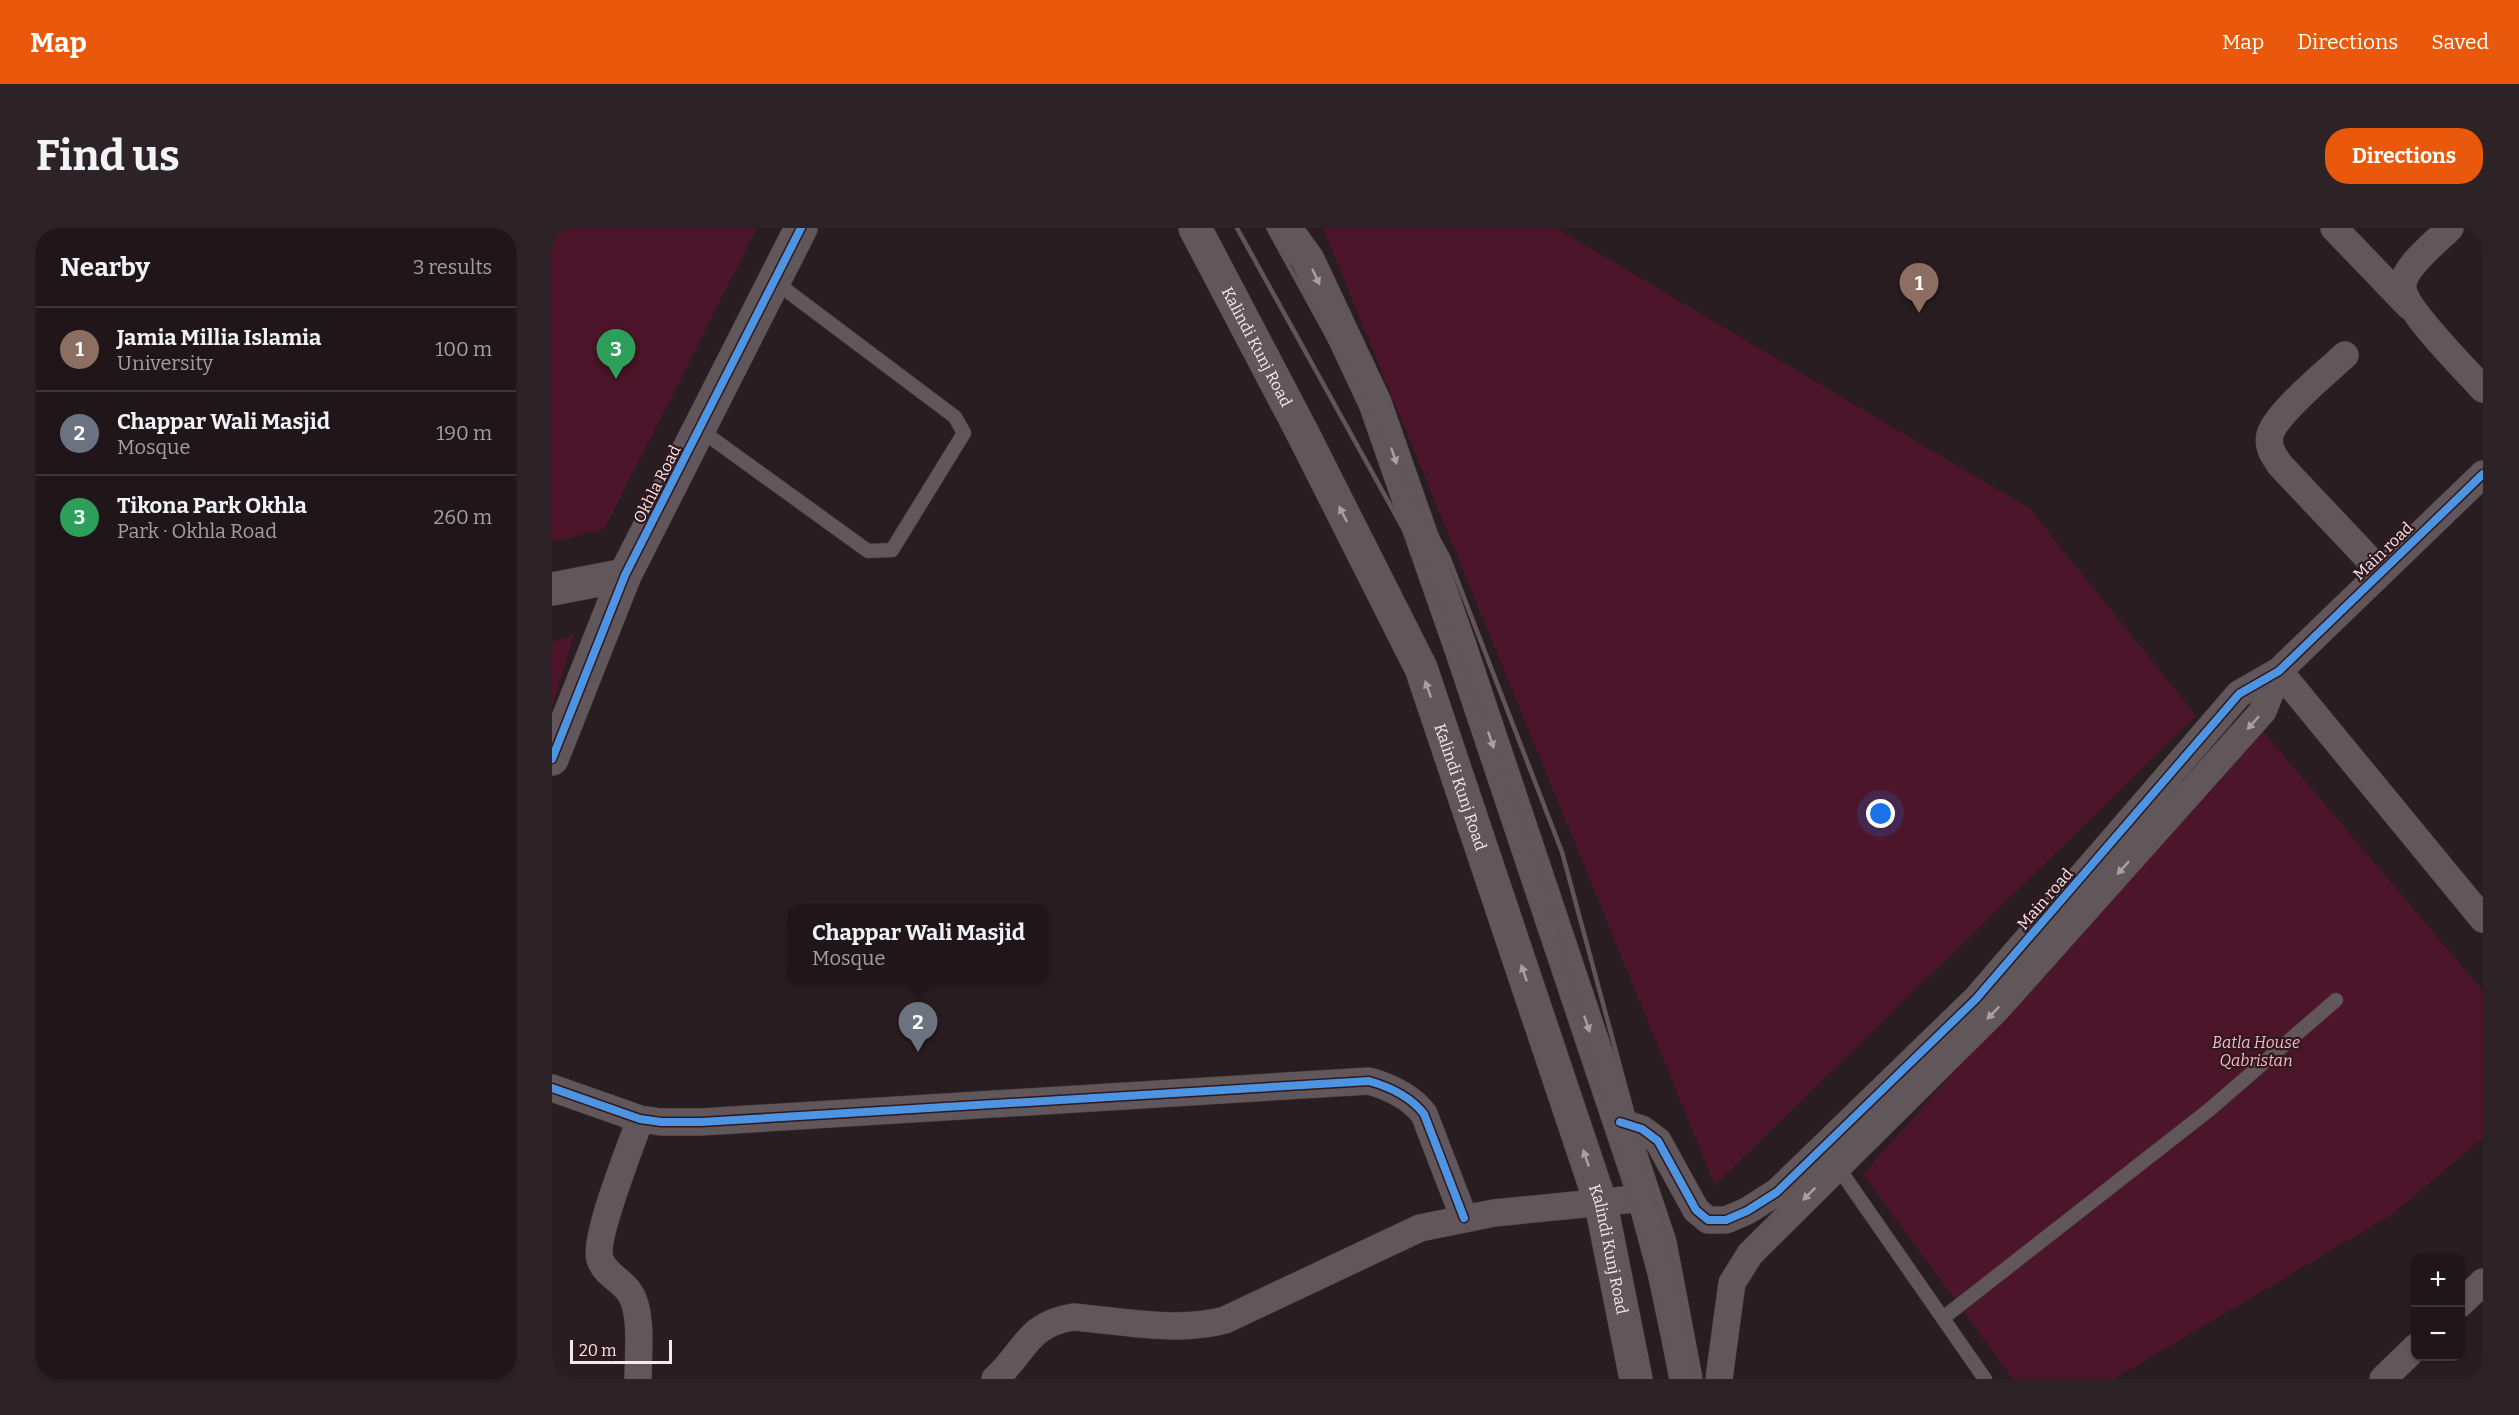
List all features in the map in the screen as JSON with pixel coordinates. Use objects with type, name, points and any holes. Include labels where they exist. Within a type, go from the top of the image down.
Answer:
[{"type":"main road","name":"Okhla Road","points":[[552,759],[625,575],[801,228]]},
{"type":"main road","name":"Kalindi Kunj Road","points":[[1195,228],[1302,432],[1421,668],[1601,1204],[1636,1379]]},
{"type":"main road","points":[[1285,228],[1308,260],[1375,403],[1460,646],[1660,1243],[1686,1379]]},
{"type":"main road","points":[[552,589],[625,575]]},
{"type":"street","points":[[2334,228],[2414,311],[2483,389]]},
{"type":"street","points":[[2414,311],[2407,300],[2403,283],[2410,268],[2450,228]]},
{"type":"street","points":[[2345,356],[2279,418],[2270,436],[2270,448],[2280,465],[2381,572]]},
{"type":"street","name":"Main road","points":[[1620,1122],[1642,1129],[1658,1141],[1696,1210],[1708,1220],[1726,1220],[1747,1211],[1777,1192],[1976,999],[2239,694],[2279,671],[2483,474]]},
{"type":"street","points":[[1719,1379],[1732,1283],[1750,1254],[1996,1010],[2263,711],[2279,671],[2483,919]]},
{"type":"street","points":[[552,1088],[640,1119],[661,1122],[701,1122],[1369,1082],[1390,1088],[1416,1103],[1424,1114],[1464,1218]]},
{"type":"street","points":[[638,1379],[638,1315],[634,1302],[623,1284],[607,1271],[599,1253],[604,1225],[640,1119]]},
{"type":"street","points":[[995,1379],[1031,1336],[1043,1326],[1057,1320],[1073,1317],[1184,1326],[1208,1325],[1226,1320],[1420,1228],[1464,1218],[1645,1198]]},
{"type":"street","points":[[2465,1299],[2483,1282]]},
{"type":"street","points":[[2383,1379],[2411,1351]]},
{"type":"lane","points":[[699,429],[868,551],[892,550],[964,434],[955,417],[774,281]]},
{"type":"lane","points":[[1943,1318],[2209,1110],[2336,1000]]},
{"type":"lane","points":[[1838,1166],[1984,1379]]},
{"type":"green space","points":[[552,228],[757,228],[604,529],[552,542]]},
{"type":"green space","points":[[1323,228],[1556,228],[2029,508],[2196,716],[1715,1185]]},
{"type":"green space","points":[[574,635],[552,707],[552,642]]},
{"type":"green space","name":"Batla House Qabristan","points":[[2261,729],[2483,991],[2483,1138],[2391,1215],[2114,1379],[2013,1379],[1863,1174]]},
{"type":"railway","points":[[1237,228],[1425,568],[1538,860],[1650,1276],[1672,1379]]},
{"type":"railway","points":[[1268,228],[1448,556],[1562,852],[1675,1270],[1698,1379]]},
{"type":"cycle path","points":[[552,759],[625,575],[801,228]]},
{"type":"cycle path","points":[[1620,1122],[1642,1129],[1658,1141],[1696,1210],[1708,1220],[1726,1220],[1747,1211],[1777,1192],[1976,999],[2239,694],[2279,671],[2483,474]]},
{"type":"cycle path","points":[[552,1088],[640,1119],[661,1122],[701,1122],[1369,1081],[1400,1093],[1424,1114],[1464,1218]]},
{"type":"place","name":"Jamia Millia Islamia","points":[[1919,313]]},
{"type":"place","name":"Tikona Park Okhla","points":[[616,379]]},
{"type":"place","name":"Chappar Wali Masjid","points":[[918,1052]]}]
